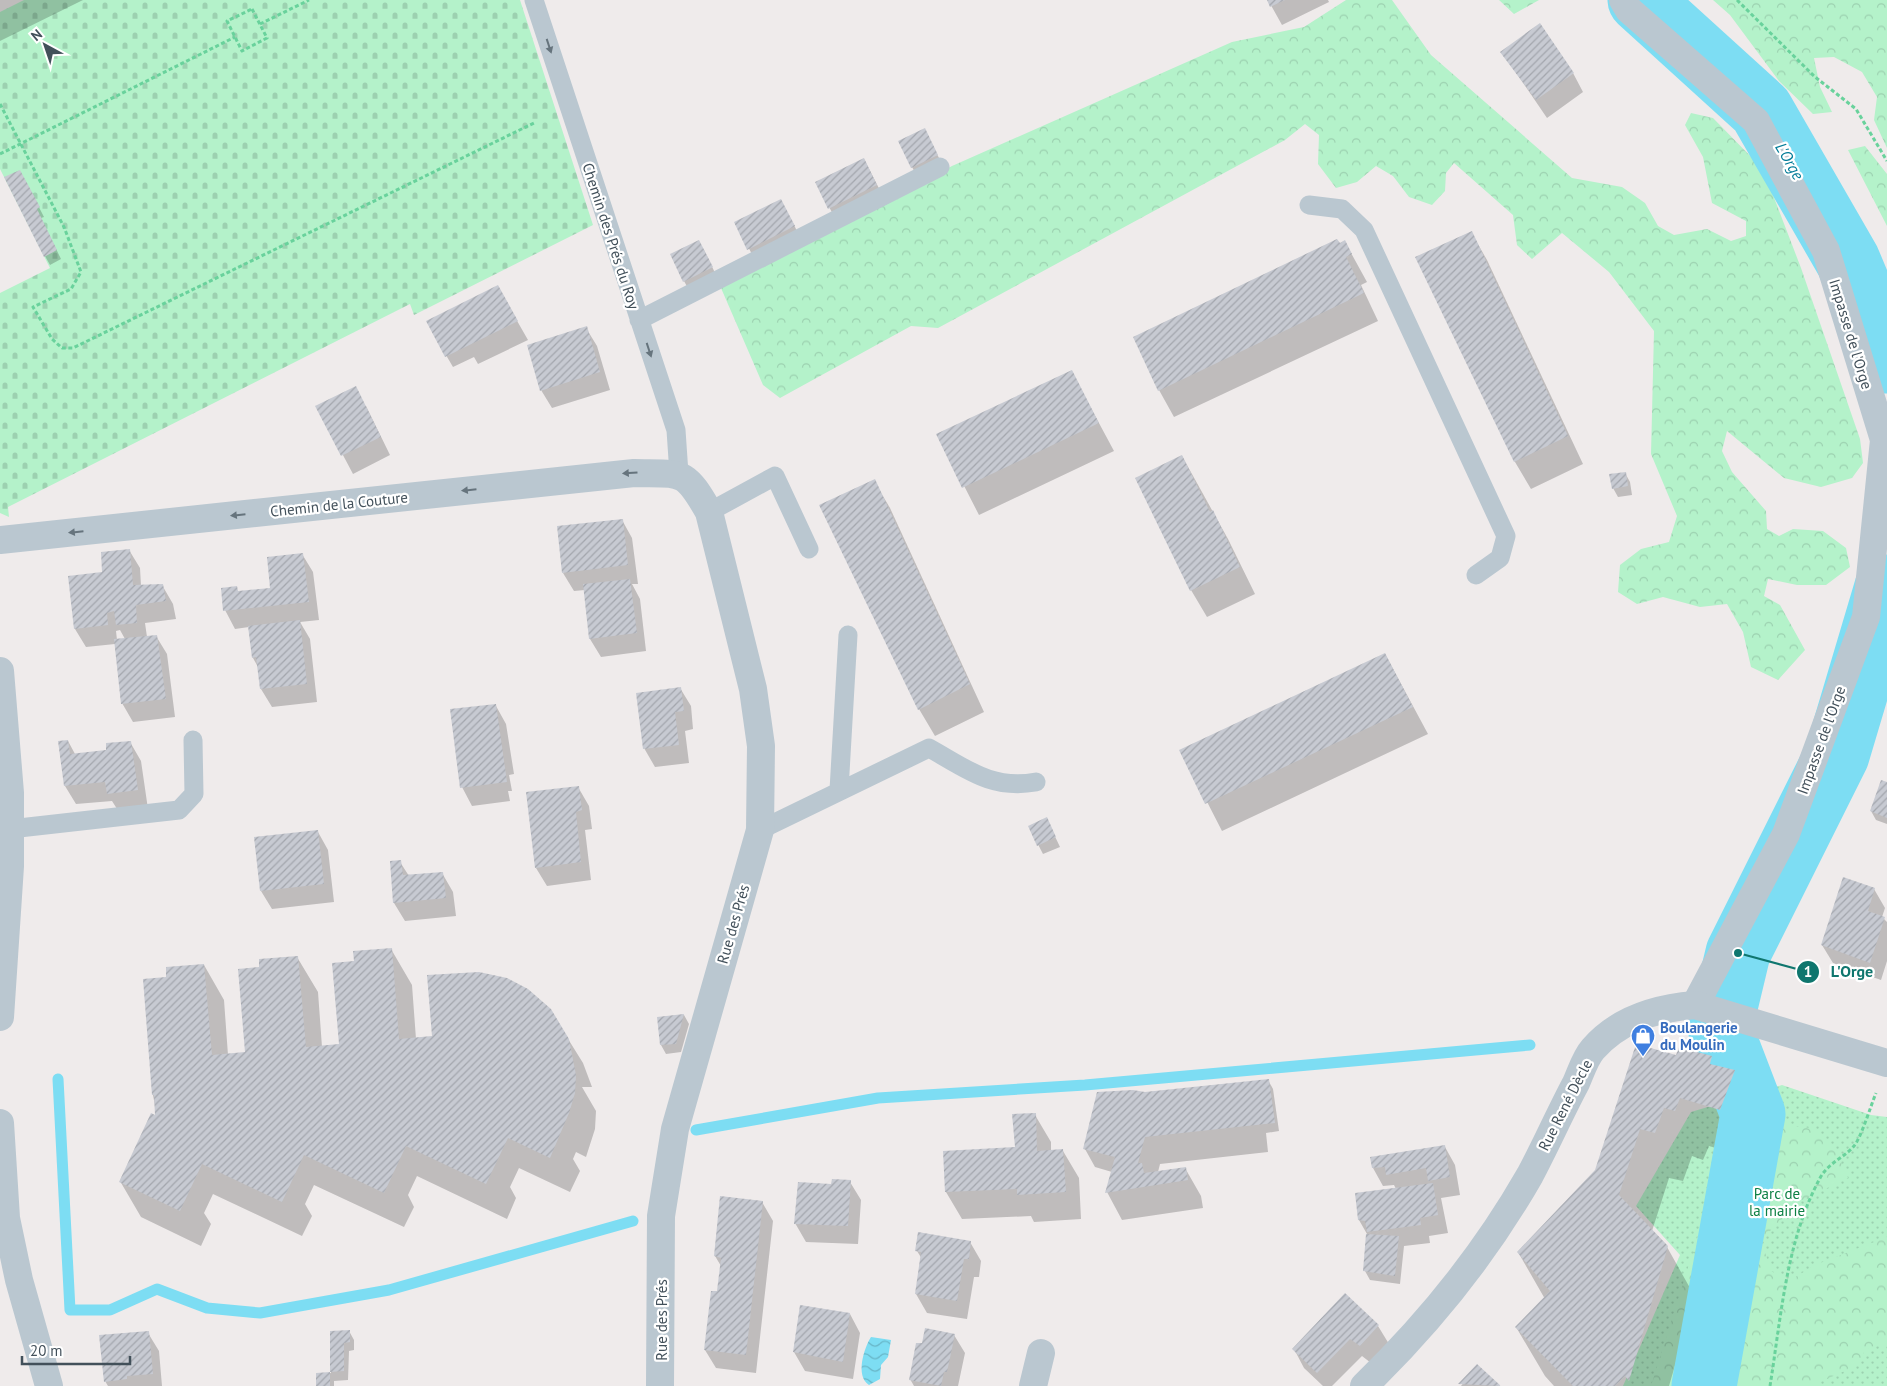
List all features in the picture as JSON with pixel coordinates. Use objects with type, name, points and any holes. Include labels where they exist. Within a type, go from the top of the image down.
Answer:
[{"type":"street","name":"Impasse de l'Orge","points":[[1623,0],[1629,10],[1756,121],[1826,251],[1884,440],[1866,617],[1786,834],[1695,1005]]},
{"type":"street","name":"Chemin de la Couture","points":[[0,540],[634,473],[679,474]]},
{"type":"street","name":"Rue des Prés","points":[[660,1386],[661,1216],[675,1129],[760,830],[761,746],[753,689],[710,512],[696,488],[679,474]]},
{"type":"street","points":[[0,671],[7,734],[10,829],[0,1017]]},
{"type":"street","name":"Rue René Dècle","points":[[1364,1386],[1411,1339],[1452,1291],[1501,1225],[1531,1172],[1592,1050],[1615,1030],[1641,1015],[1668,1007],[1695,1005],[1723,1012],[1819,1043],[1883,1075]]},
{"type":"street","points":[[0,1123],[6,1218],[19,1280],[49,1386]]},
{"type":"street","points":[[1033,1386],[1041,1353]]},
{"type":"lane","name":"Chemin des Prés du Roy","points":[[534,0],[676,430],[679,474]]},
{"type":"lane","points":[[639,320],[940,167]]},
{"type":"lane","points":[[1309,205],[1342,209],[1364,230],[1506,536],[1500,558],[1476,575]]},
{"type":"lane","points":[[710,512],[776,476],[809,548]]},
{"type":"lane","points":[[839,790],[848,634]]},
{"type":"lane","points":[[10,829],[178,810],[194,794],[193,740]]},
{"type":"lane","points":[[760,830],[839,790],[929,748],[992,782],[1015,786],[1036,782]]},
{"type":"path","points":[[260,24],[309,0]]},
{"type":"path","points":[[1737,0],[1815,77],[1856,109],[1887,161]]},
{"type":"path","points":[[252,9],[260,24],[267,38],[242,50],[227,21],[252,9]]},
{"type":"path","points":[[0,154],[235,37]]},
{"type":"path","points":[[0,104],[64,226],[81,272],[71,290],[33,307],[52,339],[62,348],[73,348],[536,122]]},
{"type":"path","points":[[1770,1386],[1791,1260],[1806,1206],[1820,1177],[1838,1158],[1855,1146],[1883,1075]]},
{"type":"green space","points":[[24,0],[520,0],[593,225],[414,315],[410,304],[8,507],[9,517],[0,513],[0,293],[50,268],[0,169],[0,12]]},
{"type":"green space","points":[[1346,0],[1392,0],[1431,55],[1572,178],[1622,187],[1645,203],[1658,226],[1674,235],[1707,229],[1731,241],[1746,236],[1746,221],[1712,203],[1703,157],[1685,125],[1691,113],[1713,118],[1763,169],[1801,268],[1860,439],[1863,463],[1852,478],[1821,487],[1784,478],[1727,431],[1722,451],[1732,472],[1766,511],[1767,529],[1779,536],[1793,529],[1823,531],[1846,548],[1850,567],[1826,585],[1797,585],[1768,579],[1764,596],[1780,605],[1805,650],[1778,680],[1751,667],[1743,632],[1727,604],[1700,607],[1663,597],[1637,604],[1618,592],[1620,565],[1641,549],[1669,542],[1677,516],[1651,454],[1654,331],[1609,272],[1562,233],[1532,259],[1517,245],[1513,215],[1454,163],[1446,173],[1445,191],[1432,205],[1409,197],[1393,176],[1376,166],[1357,182],[1336,188],[1318,164],[1319,135],[1305,124],[1285,140],[938,328],[911,326],[780,398],[763,385],[721,288],[952,166],[1232,42],[1304,27]]},
{"type":"green space","points":[[1499,0],[1539,0],[1514,14]]},
{"type":"green space","points":[[1713,0],[1887,0],[1887,148],[1874,120],[1877,97],[1862,72],[1834,57],[1814,58],[1820,87],[1832,112],[1813,114],[1779,81],[1730,15]]},
{"type":"green space","points":[[1865,146],[1887,174],[1887,226],[1848,150]]},
{"type":"green space","name":"Parc de la mairie","points":[[1782,1085],[1871,1115],[1887,1117],[1887,1386],[1623,1386],[1680,1255],[1636,1206],[1691,1112]]},
{"type":"green space","points":[[1777,1125],[1811,1128],[1836,1151],[1848,1178],[1800,1201],[1761,1240],[1771,1271],[1789,1281],[1815,1265],[1887,1237],[1887,1343],[1865,1350],[1858,1365],[1811,1386],[1651,1386],[1702,1223],[1729,1151],[1754,1129]]},
{"type":"water","points":[[871,1337],[891,1340],[888,1357],[881,1365],[880,1379],[869,1385],[862,1375],[862,1362]]},
{"type":"building","points":[[1267,0],[1285,0],[1270,7]]},
{"type":"building","points":[[1540,23],[1574,73],[1536,100],[1500,52]]},
{"type":"building","points":[[925,128],[938,155],[911,168],[898,141]]},
{"type":"building","points":[[864,158],[877,185],[828,209],[815,182]]},
{"type":"building","points":[[20,170],[40,207],[37,209],[57,250],[44,257],[4,177]]},
{"type":"building","points":[[781,199],[795,226],[747,250],[734,222]]},
{"type":"building","points":[[1472,231],[1568,436],[1514,462],[1415,257]]},
{"type":"building","points":[[1337,239],[1340,243],[1345,240],[1352,254],[1346,257],[1364,293],[1158,391],[1133,337]]},
{"type":"building","points":[[699,240],[713,267],[683,282],[670,254]]},
{"type":"building","points":[[498,285],[518,321],[445,357],[426,321]]},
{"type":"building","points":[[587,326],[600,372],[540,391],[527,345]]},
{"type":"building","points":[[1072,370],[1099,423],[962,488],[936,434]]},
{"type":"building","points":[[356,386],[381,437],[341,456],[315,406]]},
{"type":"building","points":[[1182,455],[1210,512],[1213,510],[1240,567],[1190,591],[1135,478]]},
{"type":"building","points":[[1626,472],[1628,486],[1612,489],[1609,474]]},
{"type":"building","points":[[875,479],[970,684],[918,710],[819,505]]},
{"type":"building","points":[[623,519],[628,565],[562,573],[557,526]]},
{"type":"building","points":[[130,549],[133,585],[163,584],[166,601],[136,605],[137,623],[116,625],[114,611],[107,613],[108,625],[74,629],[68,576],[102,572],[101,552]]},
{"type":"building","points":[[303,553],[309,602],[223,611],[221,588],[237,586],[238,591],[270,588],[267,557]]},
{"type":"building","points":[[630,579],[637,633],[589,639],[583,584]]},
{"type":"building","points":[[300,620],[307,684],[260,689],[256,657],[252,658],[248,626]]},
{"type":"building","points":[[157,635],[166,699],[121,704],[114,639]]},
{"type":"building","points":[[1385,653],[1413,707],[1205,804],[1179,750]]},
{"type":"building","points":[[681,687],[684,711],[675,712],[679,745],[643,749],[636,693]]},
{"type":"building","points":[[496,704],[507,782],[460,788],[450,709]]},
{"type":"building","points":[[68,740],[70,754],[106,750],[106,743],[131,741],[138,790],[107,794],[105,782],[64,786],[58,741]]},
{"type":"building","points":[[1881,780],[1887,782],[1887,818],[1870,811]]},
{"type":"building","points":[[579,786],[582,810],[576,812],[581,862],[535,868],[526,792]]},
{"type":"building","points":[[1047,817],[1056,837],[1037,846],[1028,826]]},
{"type":"building","points":[[318,830],[324,884],[260,891],[254,837]]},
{"type":"building","points":[[401,860],[403,875],[443,872],[446,898],[393,903],[390,861]]},
{"type":"building","points":[[1843,877],[1875,888],[1868,911],[1885,917],[1870,963],[1821,945]]},
{"type":"building","points":[[392,948],[399,1039],[432,1036],[427,975],[479,972],[507,978],[528,989],[551,1009],[569,1039],[576,1075],[575,1093],[569,1113],[550,1158],[508,1138],[486,1184],[406,1146],[384,1193],[304,1155],[282,1202],[202,1164],[180,1211],[119,1182],[151,1113],[155,1115],[143,979],[166,977],[166,967],[204,964],[212,1055],[245,1052],[238,969],[259,967],[259,959],[298,956],[306,1047],[339,1044],[332,963],[354,961],[353,951]]},
{"type":"building","points":[[684,1014],[676,1044],[660,1045],[657,1017]]},
{"type":"building","points":[[1636,1044],[1676,1055],[1679,1047],[1712,1056],[1710,1064],[1735,1070],[1720,1110],[1680,1098],[1675,1111],[1664,1108],[1655,1133],[1640,1129],[1619,1195],[1668,1246],[1629,1381],[1625,1376],[1615,1386],[1573,1386],[1515,1327],[1550,1291],[1517,1252],[1595,1170]]},
{"type":"building","points":[[1269,1079],[1275,1123],[1145,1137],[1138,1163],[1142,1163],[1144,1173],[1186,1167],[1188,1180],[1105,1193],[1115,1157],[1083,1149],[1097,1092],[1133,1090],[1145,1092]]},
{"type":"building","points":[[1036,1113],[1037,1151],[1063,1149],[1066,1192],[1017,1195],[1017,1189],[945,1192],[943,1151],[1015,1147],[1012,1114]]},
{"type":"building","points":[[1445,1145],[1450,1177],[1428,1181],[1426,1168],[1386,1175],[1385,1167],[1372,1168],[1370,1157]]},
{"type":"building","points":[[832,1179],[851,1180],[848,1226],[794,1224],[798,1182],[831,1184]]},
{"type":"building","points":[[1433,1183],[1438,1215],[1420,1218],[1421,1225],[1367,1232],[1365,1221],[1358,1220],[1355,1193]]},
{"type":"building","points":[[720,1196],[763,1201],[746,1355],[704,1350],[711,1291],[717,1291],[721,1258],[714,1256]]},
{"type":"building","points":[[918,1232],[971,1241],[969,1259],[964,1259],[957,1301],[915,1294],[921,1252],[915,1251]]},
{"type":"building","points":[[1366,1234],[1399,1236],[1395,1276],[1363,1271]]},
{"type":"building","points":[[1345,1293],[1379,1325],[1360,1346],[1350,1339],[1317,1373],[1292,1349]]},
{"type":"building","points":[[800,1305],[850,1313],[843,1362],[793,1352]]},
{"type":"building","points":[[925,1328],[955,1334],[947,1372],[944,1372],[941,1386],[909,1380],[916,1343],[922,1343]]},
{"type":"building","points":[[350,1330],[350,1342],[344,1343],[344,1371],[330,1372],[330,1331]]},
{"type":"building","points":[[149,1331],[153,1374],[127,1376],[127,1379],[104,1382],[99,1335]]},
{"type":"building","points":[[1477,1364],[1501,1386],[1458,1384]]},
{"type":"building","points":[[330,1372],[330,1386],[316,1386],[316,1373]]},
{"type":"waterway","name":"L'Orge","points":[[1640,0],[1761,110],[1848,261],[1877,330],[1887,361]]},
{"type":"waterway","name":"L'Orge","points":[[1704,1386],[1753,1114],[1720,1028],[1738,953],[1837,755],[1887,587]]},
{"type":"waterway","points":[[696,1130],[878,1098],[1085,1085],[1530,1045]]},
{"type":"waterway","points":[[58,1079],[70,1310],[110,1310],[157,1289],[207,1308],[260,1313],[389,1290],[633,1221]]},
{"type":"place","name":"L'Orge","points":[[1738,953]]},
{"type":"place","name":"Boulangerie du Moulin","points":[[1643,1057]]}]
